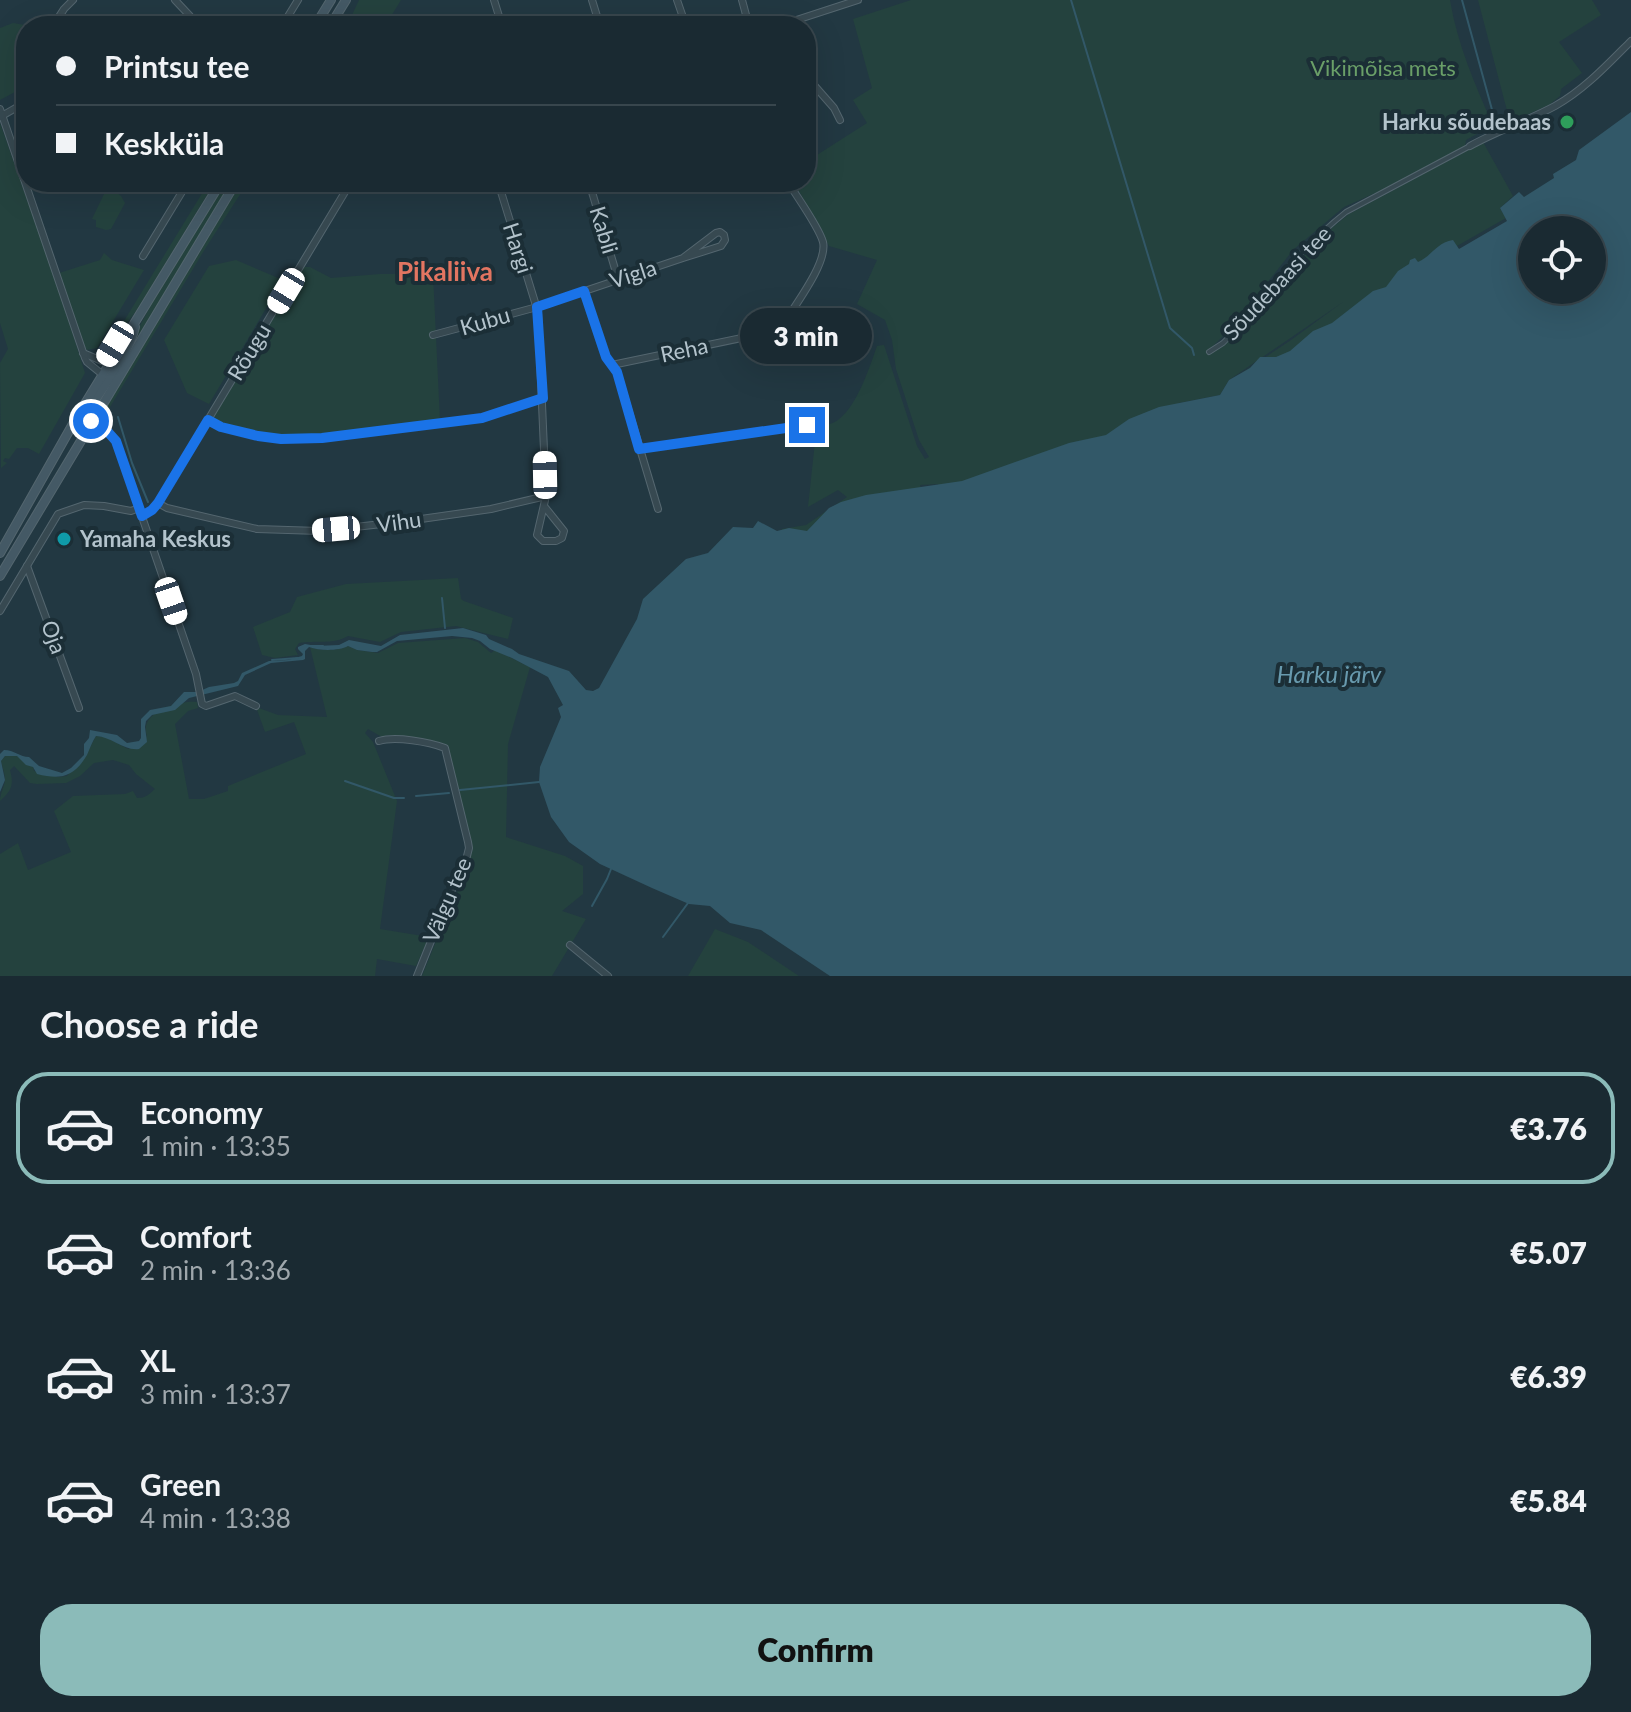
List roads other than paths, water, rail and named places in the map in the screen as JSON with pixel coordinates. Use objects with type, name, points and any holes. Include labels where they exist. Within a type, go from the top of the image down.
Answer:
[{"type":"main road","points":[[0,553],[78,415],[215,192]]},
{"type":"main road","points":[[0,576],[230,192]]},
{"type":"main road","points":[[91,421],[90,408],[134,334],[138,316]]},
{"type":"street","points":[[59,16],[73,0]]},
{"type":"street","points":[[175,0],[190,16]]},
{"type":"street","points":[[805,16],[834,4],[858,0]]},
{"type":"street","name":"Sõudebaasi tee","points":[[1209,352],[1232,334],[1295,258],[1346,212],[1494,133],[1555,106],[1582,87],[1631,41]]},
{"type":"street","points":[[816,87],[840,120]]},
{"type":"street","points":[[1,114],[16,158]]},
{"type":"street","points":[[28,192],[83,353],[87,362],[103,375]]},
{"type":"street","points":[[143,256],[182,192]]},
{"type":"street","name":"Rõugu","points":[[142,516],[158,503],[345,192]]},
{"type":"street","name":"Hargi","points":[[501,192],[537,307],[546,496],[537,535],[543,541],[556,541],[562,538],[564,531],[544,506]]},
{"type":"street","name":"Kabli","points":[[592,192],[618,279]]},
{"type":"street","name":"Reha","points":[[612,365],[775,331],[783,325],[818,268],[824,252],[820,235],[794,192]]},
{"type":"street","name":"Vigla","points":[[537,307],[721,246],[724,235],[716,233],[683,258]]},
{"type":"street","points":[[584,291],[606,357],[617,372],[658,509]]},
{"type":"street","name":"Kubu","points":[[433,335],[537,307]]},
{"type":"street","points":[[83,353],[102,361],[115,344],[123,341]]},
{"type":"street","points":[[208,420],[221,427],[258,436],[322,438],[482,418],[543,398]]},
{"type":"street","points":[[78,415],[107,431],[116,441],[196,674],[202,704],[206,706],[235,696],[256,706]]},
{"type":"street","points":[[639,449],[819,423]]},
{"type":"street","name":"Vihu","points":[[158,503],[167,508],[257,529],[319,531],[491,509],[546,496]]},
{"type":"street","points":[[0,611],[58,514],[84,505],[131,511],[139,508]]},
{"type":"street","name":"Oja","points":[[27,566],[79,708]]},
{"type":"street","name":"Välgu tee","points":[[379,741],[389,738],[445,748],[469,848],[417,976]]},
{"type":"street","points":[[570,945],[608,976]]},
{"type":"water","name":"Harku järv","points":[[1631,112],[1631,976],[830,976],[761,930],[730,923],[710,906],[689,904],[652,888],[600,864],[569,842],[551,817],[539,782],[540,767],[561,717],[558,708],[563,705],[548,677],[472,638],[452,636],[397,641],[377,652],[348,646],[329,650],[309,647],[303,660],[271,663],[245,675],[238,686],[189,698],[175,710],[152,715],[146,721],[147,742],[139,749],[96,736],[77,768],[66,775],[53,777],[37,774],[33,767],[17,756],[5,756],[1,761],[5,780],[0,792],[0,754],[4,750],[29,757],[39,766],[62,773],[84,755],[84,744],[90,730],[117,735],[127,743],[139,741],[141,719],[150,710],[171,706],[184,692],[198,692],[234,683],[242,673],[269,661],[302,656],[298,647],[305,644],[339,645],[349,640],[381,646],[400,635],[463,628],[486,635],[519,654],[569,671],[586,690],[593,691],[599,688],[637,619],[643,599],[686,559],[708,553],[733,527],[753,528],[758,521],[777,531],[789,528],[807,531],[829,508],[841,502],[866,495],[962,481],[1069,443],[1106,435],[1129,419],[1159,407],[1220,395],[1229,380],[1250,368],[1260,357],[1276,357],[1290,351],[1313,331],[1332,323],[1373,291],[1386,287],[1410,260],[1415,258],[1418,262],[1442,244],[1453,240],[1459,249],[1507,221],[1500,208],[1519,192],[1524,197],[1576,160],[1579,150]]},
{"type":"waterway","points":[[1071,0],[1170,328],[1192,348],[1194,355]]},
{"type":"waterway","points":[[1462,0],[1497,128]]},
{"type":"waterway","points":[[118,417],[148,502]]},
{"type":"waterway","points":[[442,598],[445,628]]},
{"type":"waterway","points":[[309,646],[323,646]]},
{"type":"waterway","points":[[272,660],[298,658]]},
{"type":"waterway","points":[[345,781],[394,798],[404,798]]},
{"type":"waterway","points":[[460,790],[539,782]]},
{"type":"waterway","points":[[416,796],[449,793]]},
{"type":"waterway","points":[[592,906],[611,869]]},
{"type":"waterway","points":[[663,937],[688,903]]},
{"type":"place","name":"Harku sõudebaas","points":[[1567,122]]},
{"type":"place","name":"Yamaha Keskus","points":[[64,539]]},
{"type":"district","name":"Pikaliiva","points":[[445,272]]},
{"type":"park label","name":"Vikimõisa mets","points":[[1383,68]]}]
